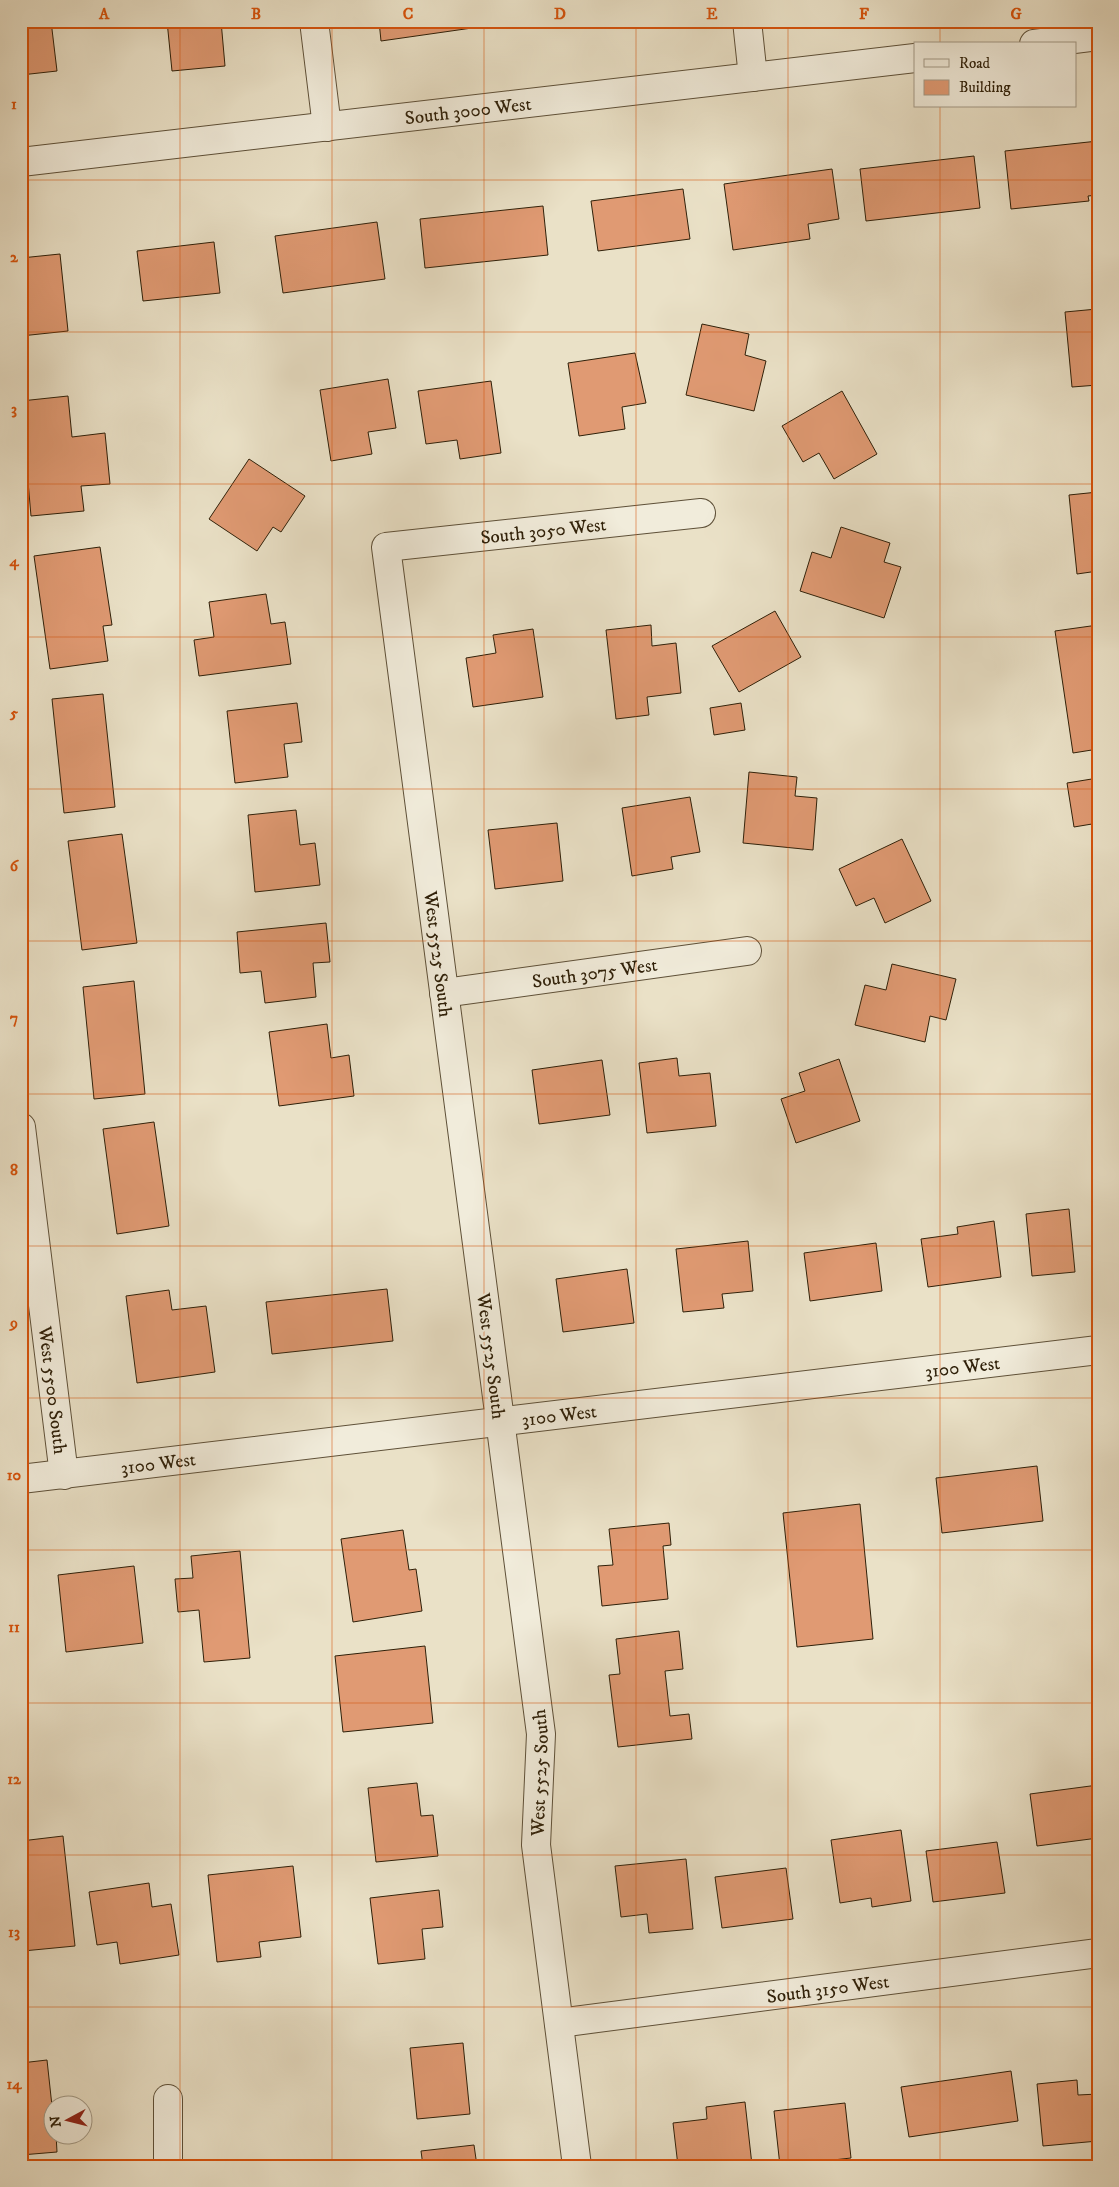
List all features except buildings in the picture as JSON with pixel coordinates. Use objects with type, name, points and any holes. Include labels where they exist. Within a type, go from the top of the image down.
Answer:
[{"type":"street","points":[[314,21],[326,127]]},
{"type":"street","points":[[746,21],[753,77]]},
{"type":"street","points":[[1050,42],[1098,36]]},
{"type":"street","name":"South 3000 West","points":[[21,162],[914,58]]},
{"type":"street","name":"South 3050 West","points":[[386,547],[701,513]]},
{"type":"street","name":"West 5525 South","points":[[386,547],[541,1734],[536,1845],[577,2166]]},
{"type":"street","name":"South 3075 West","points":[[444,993],[747,951]]},
{"type":"street","name":"West 5500 South","points":[[21,1127],[64,1475]]},
{"type":"street","name":"3100 West","points":[[21,1479],[1098,1350]]},
{"type":"street","name":"South 3150 West","points":[[559,2023],[1098,1953]]},
{"type":"street","points":[[168,2099],[168,2166]]}]
